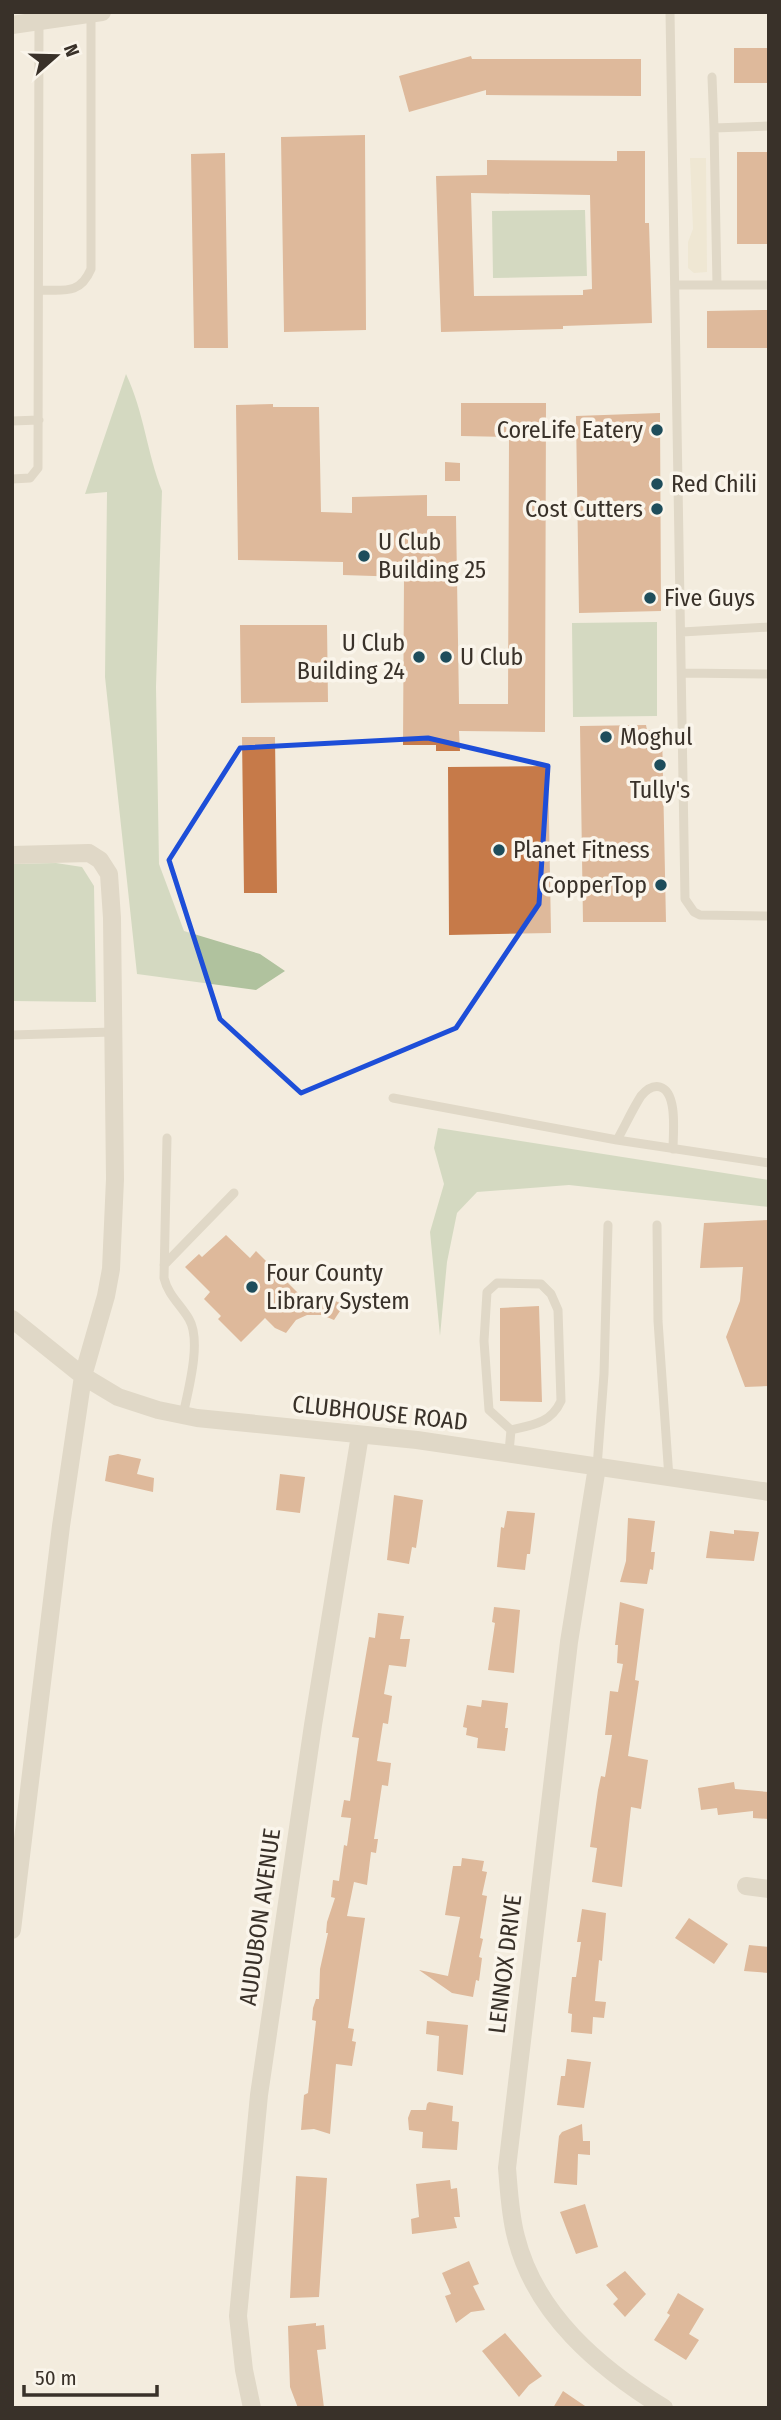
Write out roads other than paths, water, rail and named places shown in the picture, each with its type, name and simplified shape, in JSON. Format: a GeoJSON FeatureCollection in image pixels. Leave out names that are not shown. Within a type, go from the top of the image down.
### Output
{"type":"FeatureCollection","features":[{"type":"Feature","properties":{"kind":"street"},"geometry":{"type":"LineString","coordinates":[[12,24],[39,16],[96,13]]}},
{"type":"Feature","properties":{"kind":"street"},"geometry":{"type":"LineString","coordinates":[[12,855],[89,853],[100,860],[109,874],[112,918],[115,1179],[111,1269],[83,1376],[61,1526],[12,1930]]}},
{"type":"Feature","properties":{"kind":"street","name":"CLUBHOUSE ROAD"},"geometry":{"type":"LineString","coordinates":[[12,1319],[83,1376],[118,1397],[183,1415],[509,1452],[769,1492]]}},
{"type":"Feature","properties":{"kind":"street","name":"AUDUBON AVENUE"},"geometry":{"type":"LineString","coordinates":[[252,2408],[244,2370],[238,2316],[259,2095],[311,1739],[360,1434]]}},
{"type":"Feature","properties":{"kind":"street","name":"LENNOX DRIVE"},"geometry":{"type":"LineString","coordinates":[[597,1467],[569,1642],[541,1861],[507,2168],[516,2239],[540,2294],[581,2347],[603,2366],[664,2408]]}},
{"type":"Feature","properties":{"kind":"street"},"geometry":{"type":"LineString","coordinates":[[746,1886],[769,1888]]}},
{"type":"Feature","properties":{"kind":"lane"},"geometry":{"type":"LineString","coordinates":[[670,12],[685,899],[694,912],[700,915],[769,916]]}},
{"type":"Feature","properties":{"kind":"lane"},"geometry":{"type":"LineString","coordinates":[[39,290],[72,290],[85,282],[91,269],[96,13]]}},
{"type":"Feature","properties":{"kind":"lane"},"geometry":{"type":"LineString","coordinates":[[12,479],[30,478],[38,468],[39,16]]}},
{"type":"Feature","properties":{"kind":"lane"},"geometry":{"type":"LineString","coordinates":[[712,77],[717,285]]}},
{"type":"Feature","properties":{"kind":"lane"},"geometry":{"type":"LineString","coordinates":[[714,128],[769,126]]}},
{"type":"Feature","properties":{"kind":"lane"},"geometry":{"type":"LineString","coordinates":[[675,285],[769,285]]}},
{"type":"Feature","properties":{"kind":"lane"},"geometry":{"type":"LineString","coordinates":[[12,421],[39,420]]}},
{"type":"Feature","properties":{"kind":"lane"},"geometry":{"type":"LineString","coordinates":[[682,632],[769,627]]}},
{"type":"Feature","properties":{"kind":"lane"},"geometry":{"type":"LineString","coordinates":[[683,673],[766,672]]}},
{"type":"Feature","properties":{"kind":"lane"},"geometry":{"type":"LineString","coordinates":[[12,1035],[112,1032]]}},
{"type":"Feature","properties":{"kind":"lane"},"geometry":{"type":"LineString","coordinates":[[617,1140],[641,1097],[650,1088],[659,1087],[667,1092],[672,1104],[673,1149]]}},
{"type":"Feature","properties":{"kind":"lane"},"geometry":{"type":"LineString","coordinates":[[393,1098],[617,1140],[769,1163]]}},
{"type":"Feature","properties":{"kind":"lane"},"geometry":{"type":"LineString","coordinates":[[167,1138],[164,1265],[167,1289],[190,1320],[194,1331],[192,1369],[183,1415]]}},
{"type":"Feature","properties":{"kind":"lane"},"geometry":{"type":"LineString","coordinates":[[164,1265],[234,1193]]}},
{"type":"Feature","properties":{"kind":"lane"},"geometry":{"type":"LineString","coordinates":[[597,1467],[604,1374],[608,1225]]}},
{"type":"Feature","properties":{"kind":"lane"},"geometry":{"type":"LineString","coordinates":[[657,1225],[658,1321],[669,1478]]}},
{"type":"Feature","properties":{"kind":"lane"},"geometry":{"type":"LineString","coordinates":[[497,1283],[541,1284],[551,1294],[558,1310],[561,1401],[555,1414],[536,1424],[511,1430],[489,1410],[484,1341],[487,1292],[497,1283]]}},
{"type":"Feature","properties":{"kind":"lane"},"geometry":{"type":"LineString","coordinates":[[509,1452],[511,1430]]}},
{"type":"Feature","properties":{"kind":"place","name":"CoreLife Eatery"},"geometry":{"type":"Point","coordinates":[657,430]}},
{"type":"Feature","properties":{"kind":"place","name":"Red Chili"},"geometry":{"type":"Point","coordinates":[657,484]}},
{"type":"Feature","properties":{"kind":"place","name":"Cost Cutters"},"geometry":{"type":"Point","coordinates":[657,509]}},
{"type":"Feature","properties":{"kind":"place","name":"U Club Building 25"},"geometry":{"type":"Point","coordinates":[364,556]}},
{"type":"Feature","properties":{"kind":"place","name":"Five Guys"},"geometry":{"type":"Point","coordinates":[650,598]}},
{"type":"Feature","properties":{"kind":"place","name":"U Club Building 24"},"geometry":{"type":"Point","coordinates":[419,657]}},
{"type":"Feature","properties":{"kind":"place","name":"U Club"},"geometry":{"type":"Point","coordinates":[446,657]}},
{"type":"Feature","properties":{"kind":"place","name":"Moghul"},"geometry":{"type":"Point","coordinates":[606,737]}},
{"type":"Feature","properties":{"kind":"place","name":"Tully's"},"geometry":{"type":"Point","coordinates":[660,765]}},
{"type":"Feature","properties":{"kind":"place","name":"Planet Fitness"},"geometry":{"type":"Point","coordinates":[499,850]}},
{"type":"Feature","properties":{"kind":"place","name":"CopperTop"},"geometry":{"type":"Point","coordinates":[661,885]}},
{"type":"Feature","properties":{"kind":"place","name":"Four County Library System"},"geometry":{"type":"Point","coordinates":[252,1287]}}]}
